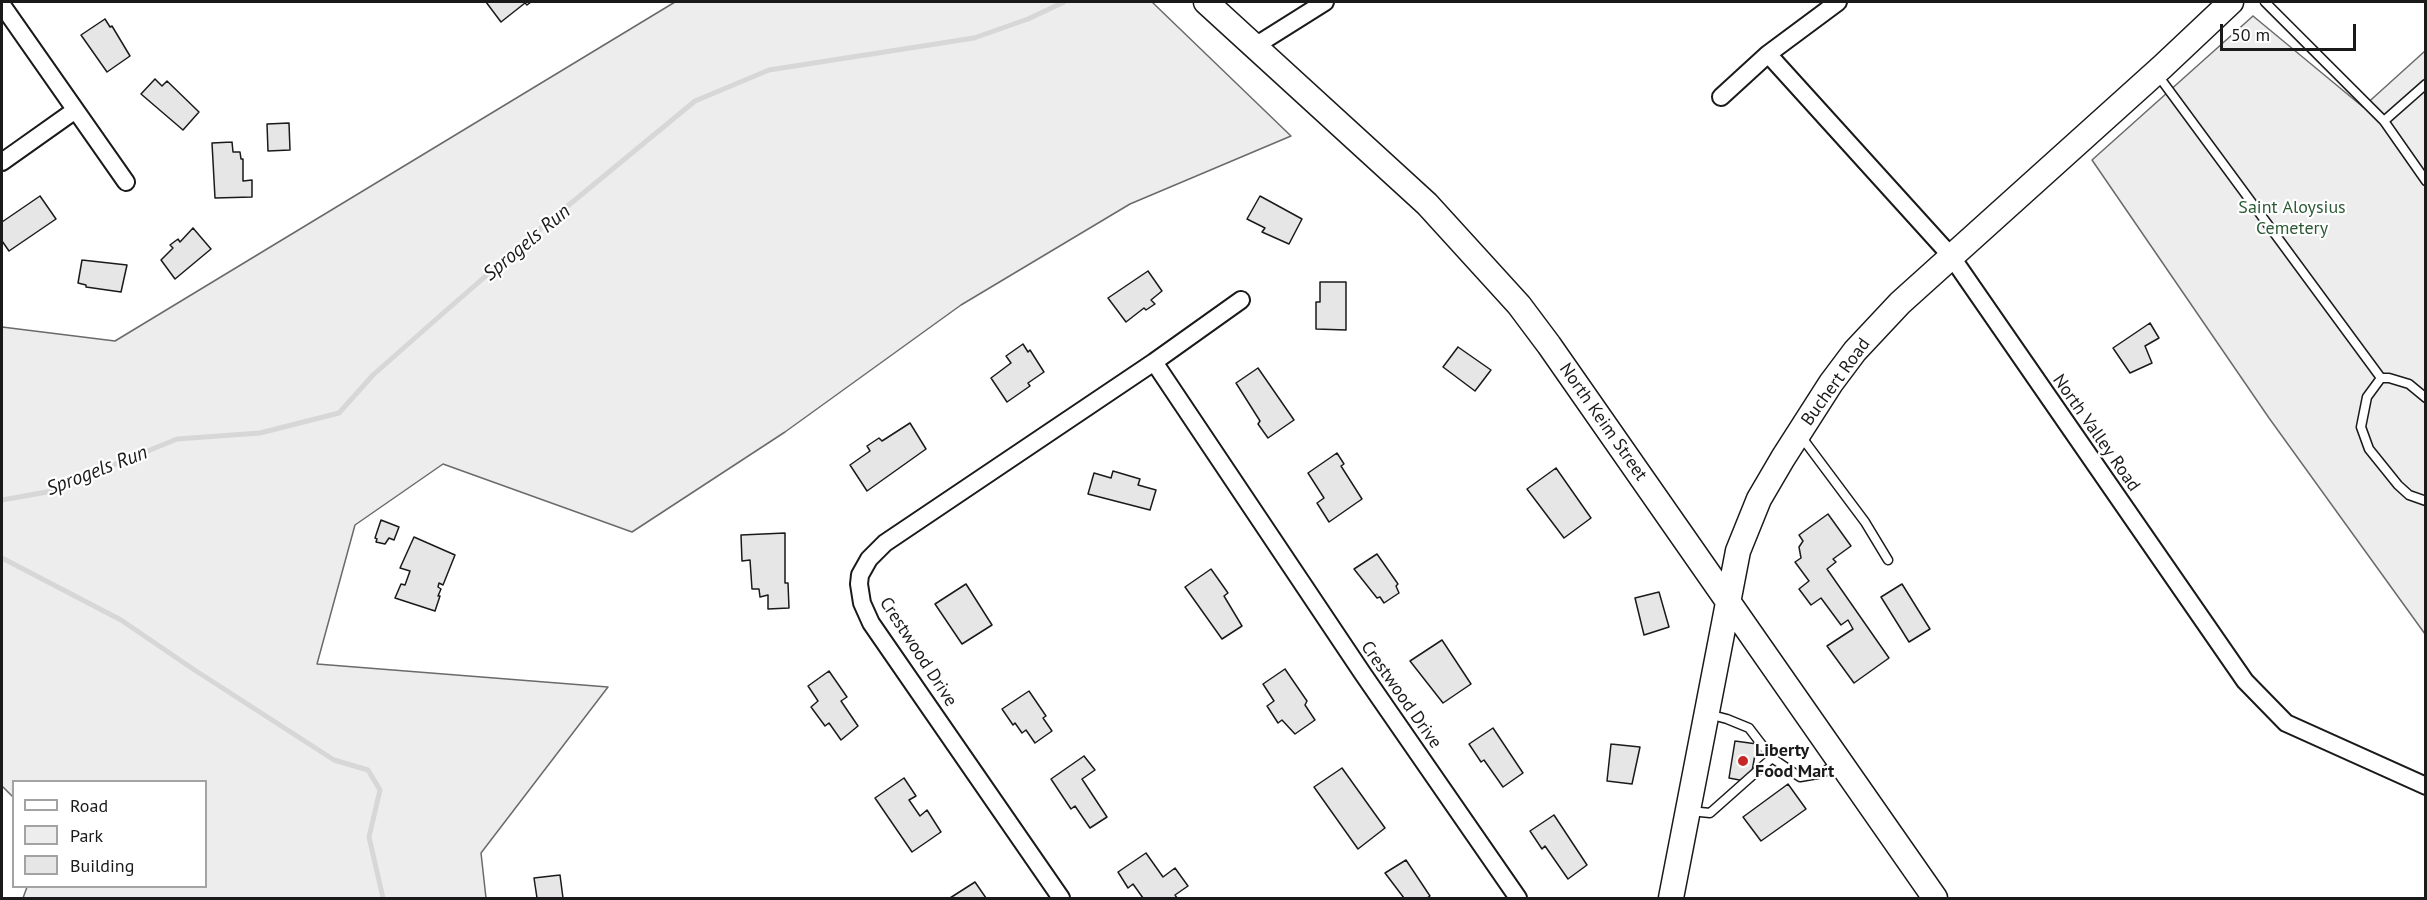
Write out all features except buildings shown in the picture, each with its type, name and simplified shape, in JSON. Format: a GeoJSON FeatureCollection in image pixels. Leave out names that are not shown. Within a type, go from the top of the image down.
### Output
{"type":"FeatureCollection","features":[{"type":"Feature","properties":{"kind":"street","name":"North Keim Street"},"geometry":{"type":"LineString","coordinates":[[1206,2],[1427,204],[1512,297],[1549,345],[1935,898]]}},
{"type":"Feature","properties":{"kind":"street"},"geometry":{"type":"LineString","coordinates":[[1256,46],[1325,2]]}},
{"type":"Feature","properties":{"kind":"street"},"geometry":{"type":"LineString","coordinates":[[1721,97],[1768,54],[1838,2]]}},
{"type":"Feature","properties":{"kind":"street","name":"Buchert Road"},"geometry":{"type":"LineString","coordinates":[[1671,898],[1738,551],[1750,519],[1799,433],[1823,395],[1856,351],[1900,303],[2231,2]]}},
{"type":"Feature","properties":{"kind":"street"},"geometry":{"type":"LineString","coordinates":[[2,5],[74,111],[126,182]]}},
{"type":"Feature","properties":{"kind":"street","name":"North Valley Road"},"geometry":{"type":"LineString","coordinates":[[1768,54],[1951,256],[2245,681],[2286,723],[2426,786]]}},
{"type":"Feature","properties":{"kind":"street"},"geometry":{"type":"LineString","coordinates":[[2,162],[74,111]]}},
{"type":"Feature","properties":{"kind":"street","name":"Crestwood Drive"},"geometry":{"type":"LineString","coordinates":[[1061,898],[871,623],[862,603],[860,575],[869,559],[885,543],[1154,362],[1241,300]]}},
{"type":"Feature","properties":{"kind":"street","name":"Crestwood Drive"},"geometry":{"type":"LineString","coordinates":[[1154,362],[1356,666],[1518,898]]}},
{"type":"Feature","properties":{"kind":"lane"},"geometry":{"type":"LineString","coordinates":[[2265,2],[2384,121],[2426,182]]}},
{"type":"Feature","properties":{"kind":"lane"},"geometry":{"type":"LineString","coordinates":[[2156,72],[2381,378]]}},
{"type":"Feature","properties":{"kind":"lane"},"geometry":{"type":"LineString","coordinates":[[2384,121],[2426,84]]}},
{"type":"Feature","properties":{"kind":"lane"},"geometry":{"type":"LineString","coordinates":[[2426,398],[2409,384],[2381,378],[2370,390],[2363,406],[2361,427],[2364,441],[2403,491],[2426,501]]}},
{"type":"Feature","properties":{"kind":"lane"},"geometry":{"type":"LineString","coordinates":[[1799,433],[1864,522],[1888,560]]}},
{"type":"Feature","properties":{"kind":"lane"},"geometry":{"type":"LineString","coordinates":[[1706,714],[1727,718],[1749,728],[1772,758],[1800,777],[1823,773],[1839,761]]}},
{"type":"Feature","properties":{"kind":"lane"},"geometry":{"type":"LineString","coordinates":[[1688,811],[1710,813],[1772,758]]}},
{"type":"Feature","properties":{"kind":"green space"},"geometry":{"type":"Polygon","coordinates":[[[675,2],[1152,2],[1291,136],[1130,204],[961,305],[785,432],[632,532],[443,464],[355,525],[317,664],[608,687],[481,853],[486,898],[23,898],[27,888],[207,888],[207,780],[12,780],[12,796],[2,786],[2,327],[115,341],[675,2]]]}},
{"type":"Feature","properties":{"kind":"green space","name":"Saint Aloysius Cemetery"},"geometry":{"type":"Polygon","coordinates":[[[2253,16],[2363,107],[2425,51],[2425,634],[2269,418],[2092,160],[2253,16]]]}},
{"type":"Feature","properties":{"kind":"waterway","name":"Sprogels Run"},"geometry":{"type":"LineString","coordinates":[[2,500],[47,492],[177,439],[260,433],[339,413],[373,375],[441,315],[541,228],[695,101],[769,70],[974,38],[1028,19],[1064,2]]}},
{"type":"Feature","properties":{"kind":"waterway"},"geometry":{"type":"LineString","coordinates":[[2,558],[121,620],[334,760],[368,770],[380,790],[369,837],[383,898]]}},
{"type":"Feature","properties":{"kind":"place","name":"Liberty Food Mart"},"geometry":{"type":"Point","coordinates":[1743,761]}}]}
